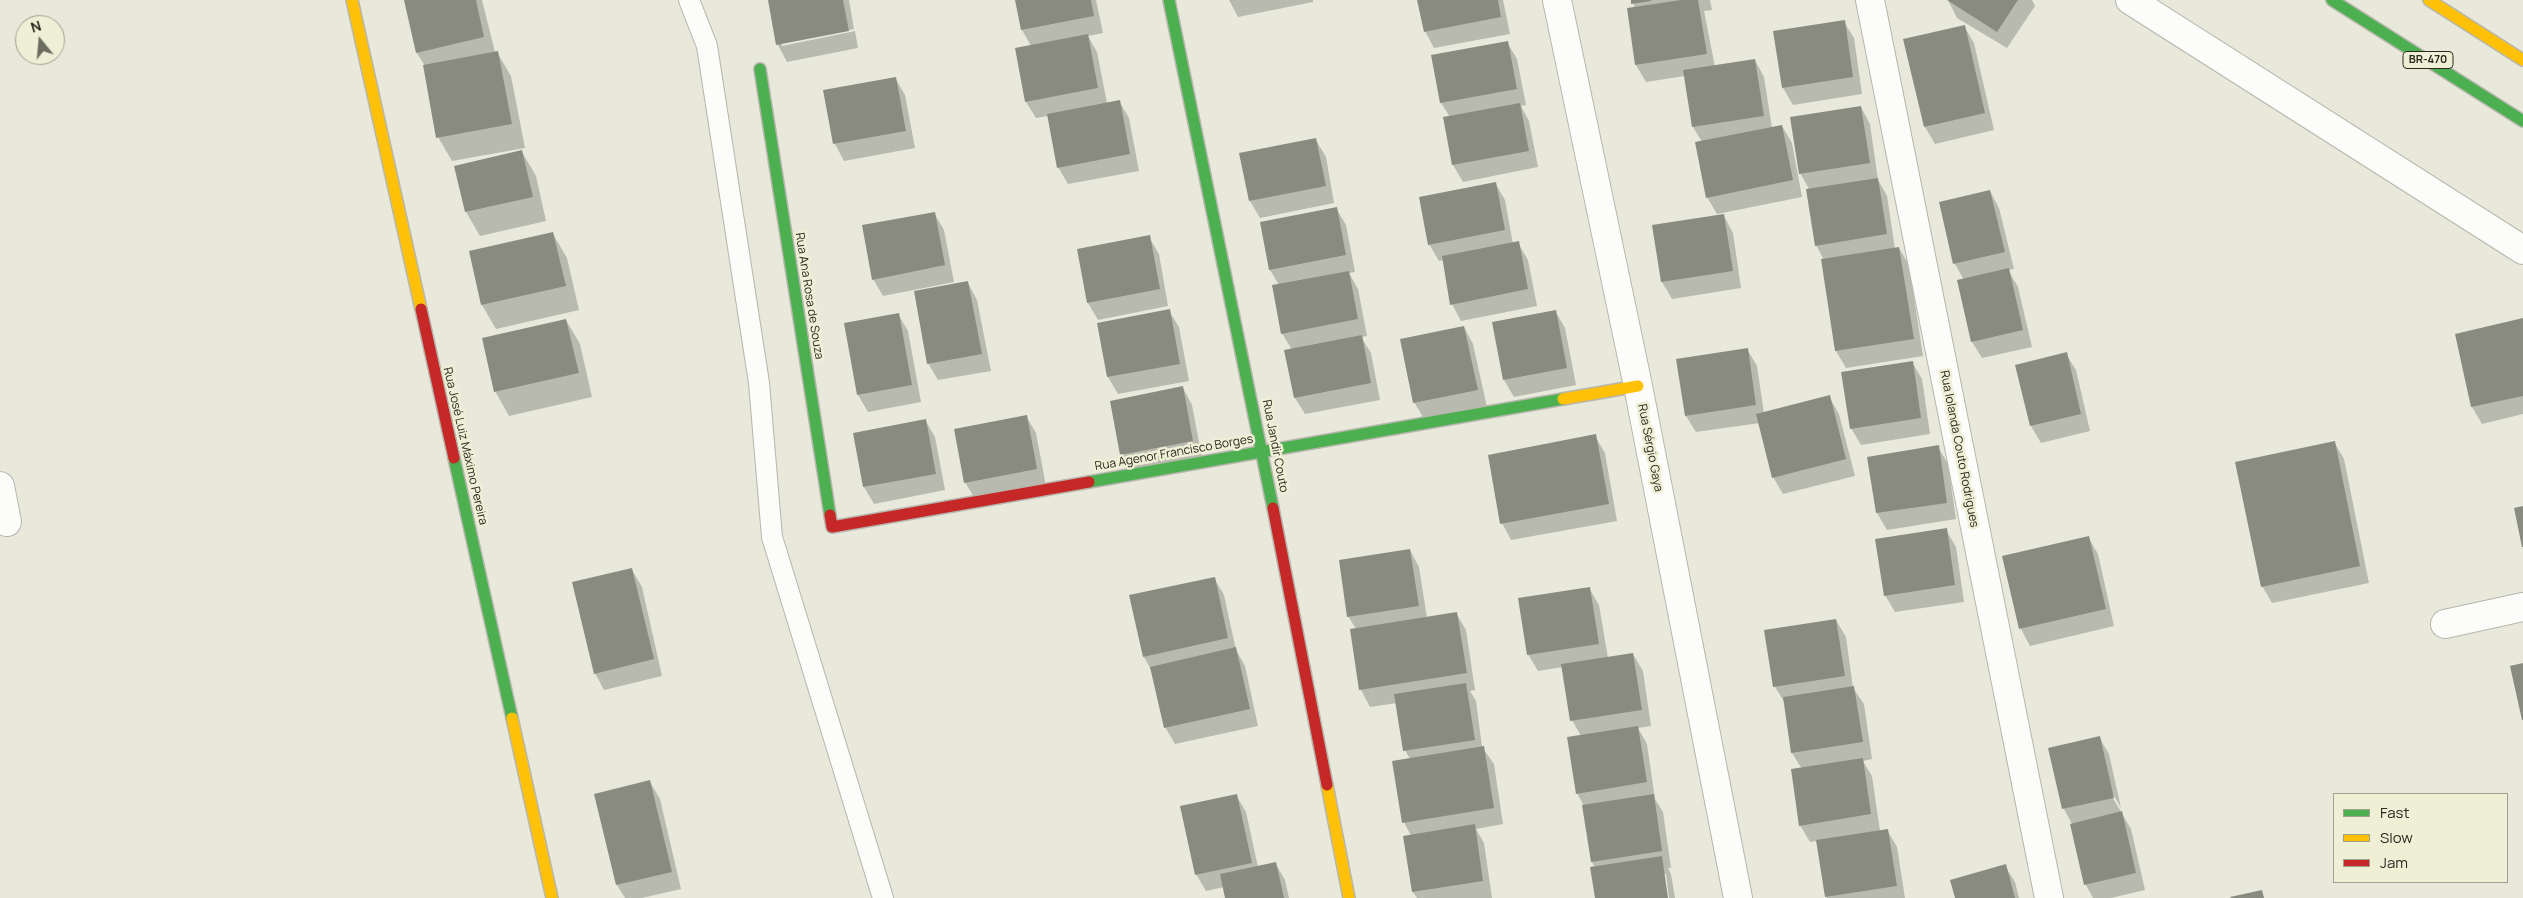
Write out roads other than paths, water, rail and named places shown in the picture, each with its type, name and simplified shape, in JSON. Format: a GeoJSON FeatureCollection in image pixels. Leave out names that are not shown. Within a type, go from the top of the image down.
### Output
{"type":"FeatureCollection","features":[{"type":"Feature","properties":{"kind":"main road","name":"Rua José Luiz Máximo Pereira"},"geometry":{"type":"LineString","coordinates":[[352,0],[552,898]]}},
{"type":"Feature","properties":{"kind":"main road","name":"Rua Jandir Couto"},"geometry":{"type":"LineString","coordinates":[[1169,0],[1262,452],[1350,898]]}},
{"type":"Feature","properties":{"kind":"main road","name":"BR-470"},"geometry":{"type":"LineString","coordinates":[[2332,0],[2523,121]]}},
{"type":"Feature","properties":{"kind":"main road"},"geometry":{"type":"LineString","coordinates":[[2429,0],[2523,60]]}},
{"type":"Feature","properties":{"kind":"main road","name":"Rua Ana Rosa de Souza"},"geometry":{"type":"LineString","coordinates":[[760,69],[832,527]]}},
{"type":"Feature","properties":{"kind":"main road","name":"Rua Agenor Francisco Borges"},"geometry":{"type":"LineString","coordinates":[[832,527],[1638,386]]}},
{"type":"Feature","properties":{"kind":"street","name":"Rua Sérgio Gaya"},"geometry":{"type":"LineString","coordinates":[[1557,0],[1638,386],[1738,898]]}},
{"type":"Feature","properties":{"kind":"street","name":"Rua Iolanda Couto Rodrigues"},"geometry":{"type":"LineString","coordinates":[[1870,0],[2049,898]]}},
{"type":"Feature","properties":{"kind":"street"},"geometry":{"type":"LineString","coordinates":[[2130,0],[2523,250]]}},
{"type":"Feature","properties":{"kind":"street"},"geometry":{"type":"LineString","coordinates":[[0,486],[7,522]]}},
{"type":"Feature","properties":{"kind":"street"},"geometry":{"type":"LineString","coordinates":[[2445,624],[2523,607]]}},
{"type":"Feature","properties":{"kind":"lane"},"geometry":{"type":"LineString","coordinates":[[689,0],[706,46],[722,142],[759,383],[772,536],[883,898]]}}]}
